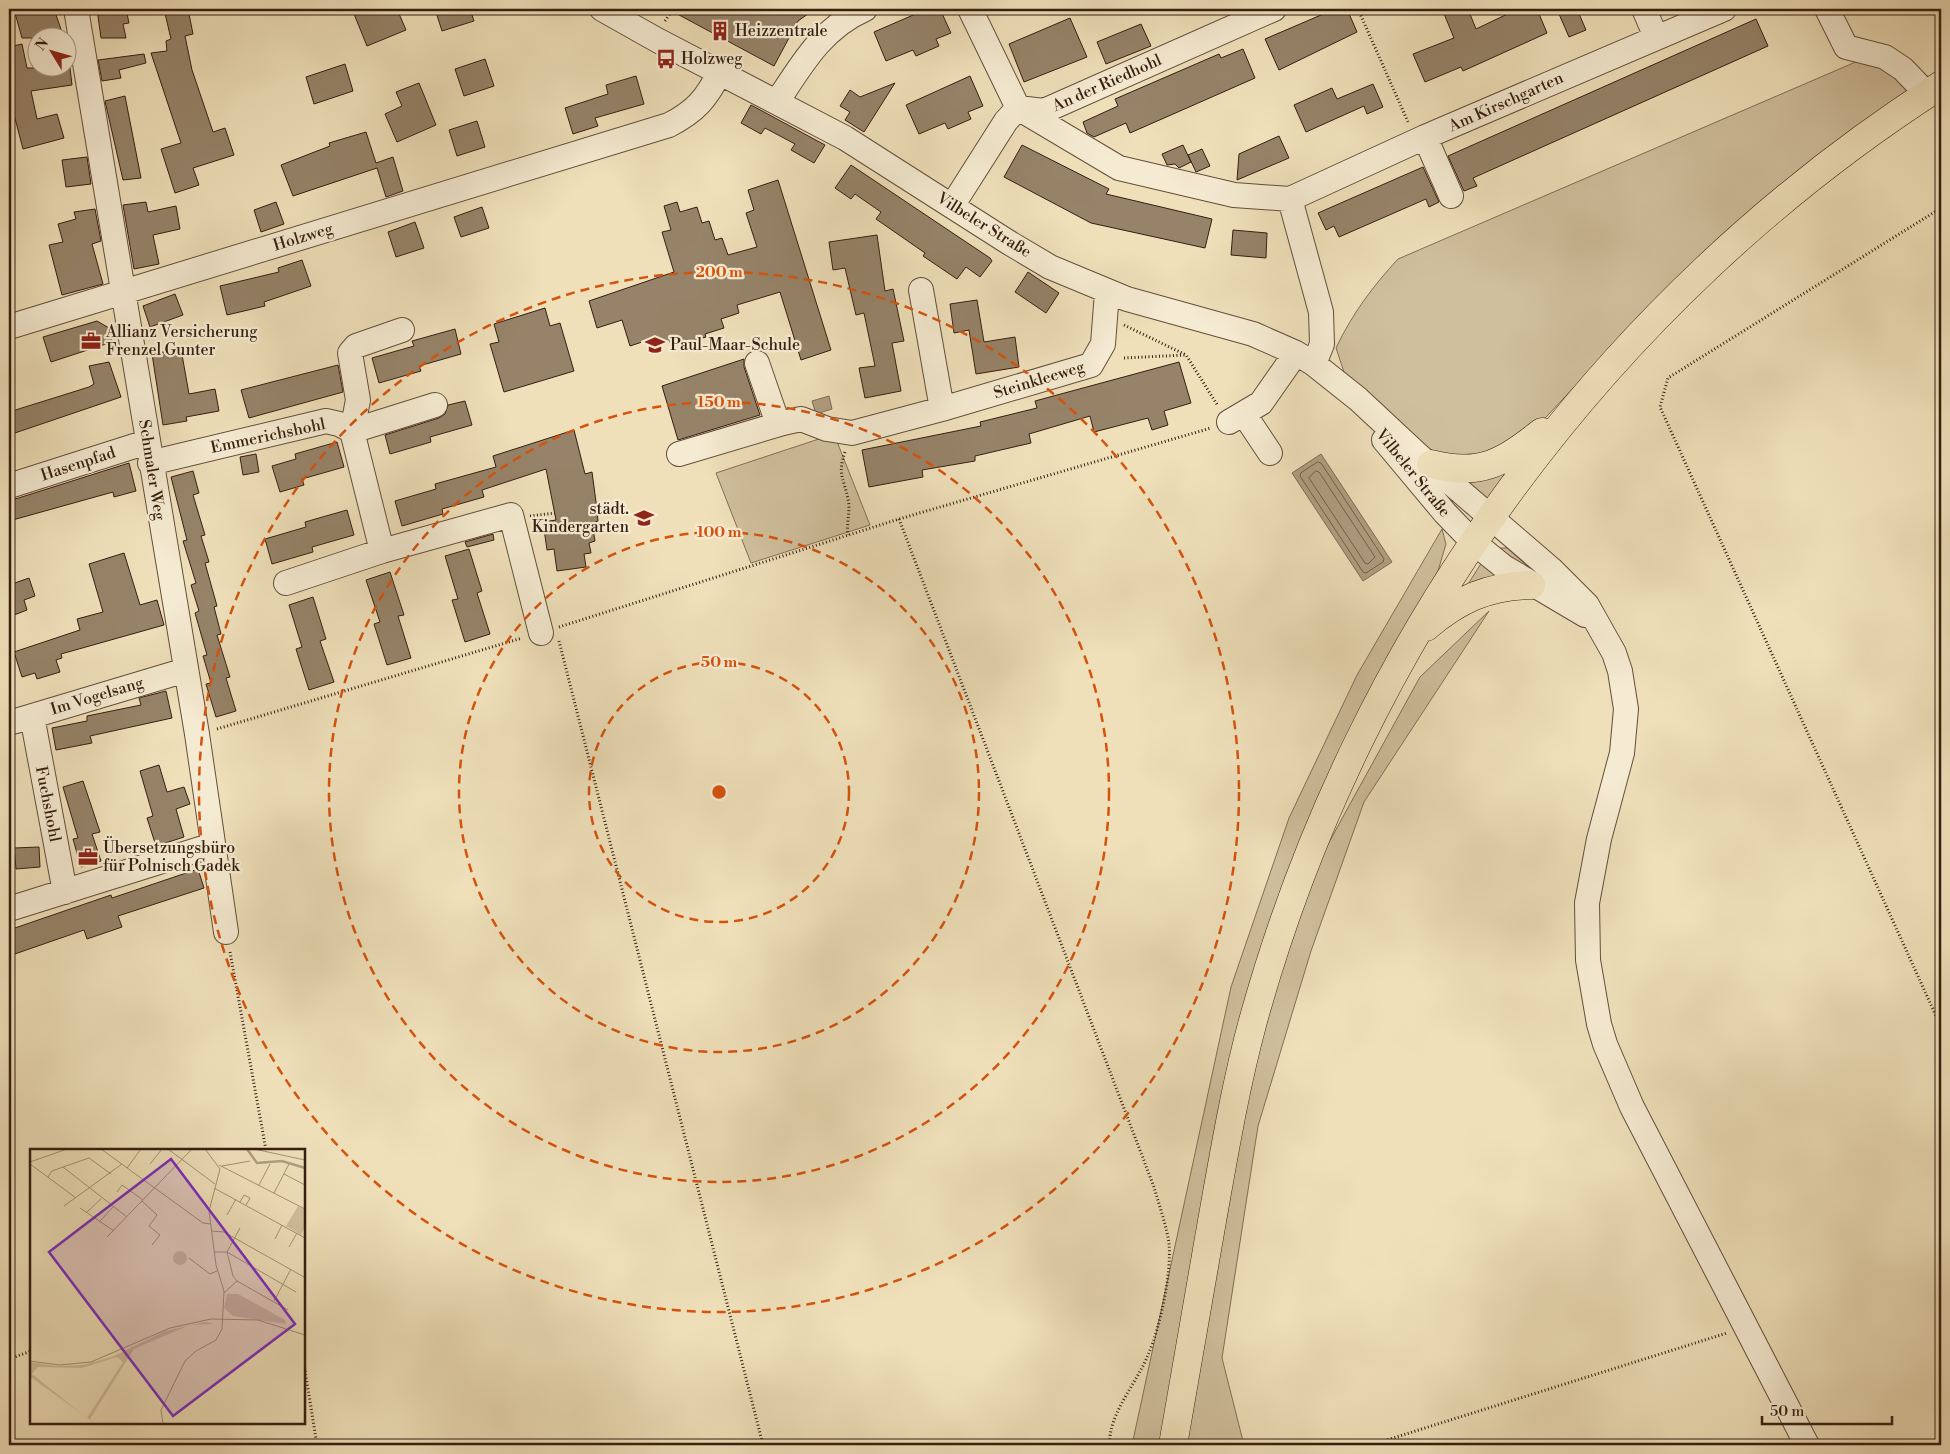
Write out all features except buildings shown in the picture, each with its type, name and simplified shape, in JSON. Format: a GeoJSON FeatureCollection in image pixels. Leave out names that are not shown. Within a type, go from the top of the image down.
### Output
{"type":"FeatureCollection","features":[{"type":"Feature","properties":{"kind":"main road"},"geometry":{"type":"LineString","coordinates":[[1173,1445],[1238,1081],[1268,969],[1305,864],[1332,798],[1365,728],[1413,638],[1490,518],[1577,405],[1653,320],[1739,238],[1831,162],[1934,89]]}},
{"type":"Feature","properties":{"kind":"main road"},"geometry":{"type":"LineString","coordinates":[[1431,464],[1452,470],[1476,469],[1495,464],[1519,451],[1577,405]]}},
{"type":"Feature","properties":{"kind":"main road"},"geometry":{"type":"LineString","coordinates":[[1413,638],[1448,609],[1482,591],[1500,586],[1531,584]]}},
{"type":"Feature","properties":{"kind":"street","name":"Schmaler Weg"},"geometry":{"type":"LineString","coordinates":[[76,9],[148,452],[186,670],[226,932]]}},
{"type":"Feature","properties":{"kind":"street"},"geometry":{"type":"LineString","coordinates":[[777,102],[812,48],[825,34],[851,15],[865,9]]}},
{"type":"Feature","properties":{"kind":"street"},"geometry":{"type":"LineString","coordinates":[[952,206],[1006,121],[1018,108],[970,9]]}},
{"type":"Feature","properties":{"kind":"street","name":"An der Riedhohl"},"geometry":{"type":"LineString","coordinates":[[1018,108],[1044,111],[1274,9]]}},
{"type":"Feature","properties":{"kind":"street"},"geometry":{"type":"LineString","coordinates":[[1644,9],[1656,37]]}},
{"type":"Feature","properties":{"kind":"street","name":"Am Kirschgarten"},"geometry":{"type":"LineString","coordinates":[[1018,108],[1119,168],[1234,195],[1290,199],[1421,139],[1724,9]]}},
{"type":"Feature","properties":{"kind":"street"},"geometry":{"type":"LineString","coordinates":[[1827,9],[1846,46],[1885,57],[1934,89]]}},
{"type":"Feature","properties":{"kind":"street","name":"Vilbeler Straße"},"geometry":{"type":"LineString","coordinates":[[612,12],[655,39],[880,158],[952,206],[1050,267],[1107,292],[1247,332],[1305,358],[1358,399],[1405,444],[1431,464],[1567,584],[1587,605],[1607,638],[1620,672],[1626,709],[1622,754],[1599,839],[1587,903],[1587,951],[1594,1004],[1605,1044],[1622,1087],[1807,1445]]}},
{"type":"Feature","properties":{"kind":"street","name":"Holzweg"},"geometry":{"type":"LineString","coordinates":[[9,327],[669,125],[690,114],[708,95],[720,72]]}},
{"type":"Feature","properties":{"kind":"street"},"geometry":{"type":"LineString","coordinates":[[1421,139],[1451,196]]}},
{"type":"Feature","properties":{"kind":"street"},"geometry":{"type":"LineString","coordinates":[[1270,453],[1237,418],[1261,403],[1305,358],[1322,344],[1321,312],[1290,199]]}},
{"type":"Feature","properties":{"kind":"street"},"geometry":{"type":"LineString","coordinates":[[921,290],[942,409]]}},
{"type":"Feature","properties":{"kind":"street","name":"Steinkleeweg"},"geometry":{"type":"LineString","coordinates":[[852,433],[942,409],[1091,365],[1103,344],[1107,292]]}},
{"type":"Feature","properties":{"kind":"street"},"geometry":{"type":"LineString","coordinates":[[382,551],[352,431],[358,400],[350,353],[356,346],[402,330]]}},
{"type":"Feature","properties":{"kind":"street"},"geometry":{"type":"LineString","coordinates":[[757,363],[778,424]]}},
{"type":"Feature","properties":{"kind":"street","name":"Vilbeler Straße"},"geometry":{"type":"LineString","coordinates":[[1358,399],[1389,448],[1473,542],[1531,584],[1566,603],[1600,626]]}},
{"type":"Feature","properties":{"kind":"street"},"geometry":{"type":"LineString","coordinates":[[352,431],[435,405]]}},
{"type":"Feature","properties":{"kind":"street"},"geometry":{"type":"LineString","coordinates":[[679,454],[778,424],[801,420],[852,433]]}},
{"type":"Feature","properties":{"kind":"street","name":"Emmerichshohl"},"geometry":{"type":"LineString","coordinates":[[148,452],[326,421],[339,424],[352,431]]}},
{"type":"Feature","properties":{"kind":"street","name":"Hasenpfad"},"geometry":{"type":"LineString","coordinates":[[9,486],[148,452]]}},
{"type":"Feature","properties":{"kind":"street"},"geometry":{"type":"LineString","coordinates":[[286,583],[382,551],[511,515],[548,630]]}},
{"type":"Feature","properties":{"kind":"street","name":"Im Vogelsang"},"geometry":{"type":"LineString","coordinates":[[9,723],[186,670]]}},
{"type":"Feature","properties":{"kind":"street","name":"Fuchshohl"},"geometry":{"type":"LineString","coordinates":[[32,716],[65,892]]}},
{"type":"Feature","properties":{"kind":"street"},"geometry":{"type":"LineString","coordinates":[[9,910],[213,845]]}},
{"type":"Feature","properties":{"kind":"path"},"geometry":{"type":"LineString","coordinates":[[1358,9],[1421,139]]}},
{"type":"Feature","properties":{"kind":"path"},"geometry":{"type":"LineString","coordinates":[[1941,208],[1668,378],[1660,407],[1941,1027]]}},
{"type":"Feature","properties":{"kind":"path"},"geometry":{"type":"LineString","coordinates":[[196,734],[548,630],[848,534],[1237,418],[1186,355],[1156,339],[1104,317]]}},
{"type":"Feature","properties":{"kind":"path"},"geometry":{"type":"LineString","coordinates":[[1124,358],[1186,355]]}},
{"type":"Feature","properties":{"kind":"path"},"geometry":{"type":"LineString","coordinates":[[848,534],[849,499],[842,483],[840,466],[852,433]]}},
{"type":"Feature","properties":{"kind":"path"},"geometry":{"type":"LineString","coordinates":[[899,519],[1154,1187],[1169,1243],[1166,1288],[1149,1354],[1130,1393],[1115,1416],[1108,1433],[1110,1445]]}},
{"type":"Feature","properties":{"kind":"path"},"geometry":{"type":"LineString","coordinates":[[548,630],[763,1445]]}},
{"type":"Feature","properties":{"kind":"path"},"geometry":{"type":"LineString","coordinates":[[226,932],[266,1149]]}},
{"type":"Feature","properties":{"kind":"path"},"geometry":{"type":"LineString","coordinates":[[1370,1445],[1711,1340],[1746,1326]]}},
{"type":"Feature","properties":{"kind":"path"},"geometry":{"type":"LineString","coordinates":[[9,1358],[30,1352]]}},
{"type":"Feature","properties":{"kind":"path"},"geometry":{"type":"LineString","coordinates":[[305,1370],[318,1445]]}},
{"type":"Feature","properties":{"kind":"shaded area"},"geometry":{"type":"Polygon","coordinates":[[[1865,58],[1898,73],[1907,92],[1623,335],[1533,431],[1486,464],[1438,460],[1361,393],[1344,372],[1336,348],[1364,301],[1398,259],[1865,58]]]}},
{"type":"Feature","properties":{"kind":"shaded area"},"geometry":{"type":"Polygon","coordinates":[[[834,434],[870,525],[751,563],[716,473],[834,434]]]}},
{"type":"Feature","properties":{"kind":"shaded area"},"geometry":{"type":"Polygon","coordinates":[[[1511,468],[1489,501],[1460,480],[1511,468]]]}},
{"type":"Feature","properties":{"kind":"shaded area"},"geometry":{"type":"Polygon","coordinates":[[[1442,529],[1446,544],[1438,571],[1392,655],[1289,870],[1162,1445],[1132,1445],[1231,987],[1289,818],[1357,675],[1442,529]]]}},
{"type":"Feature","properties":{"kind":"shaded area"},"geometry":{"type":"Polygon","coordinates":[[[1496,548],[1507,548],[1548,584],[1496,548]]]}},
{"type":"Feature","properties":{"kind":"shaded area"},"geometry":{"type":"Polygon","coordinates":[[[1482,562],[1508,582],[1458,600],[1482,562]]]}},
{"type":"Feature","properties":{"kind":"shaded area"},"geometry":{"type":"Polygon","coordinates":[[[1489,611],[1364,802],[1311,951],[1258,1126],[1222,1358],[1244,1445],[1180,1445],[1261,1025],[1322,855],[1420,677],[1489,611]]]}},
{"type":"Feature","properties":{"kind":"water"},"geometry":{"type":"Polygon","coordinates":[[[829,396],[832,409],[816,414],[812,401],[829,396]]]}},
{"type":"Feature","properties":{"kind":"water"},"geometry":{"type":"Polygon","coordinates":[[[1321,454],[1392,562],[1363,581],[1292,473],[1321,454]]]}},
{"type":"Feature","properties":{"kind":"place","name":"Heizzentrale"},"geometry":{"type":"Point","coordinates":[720,31]}},
{"type":"Feature","properties":{"kind":"place","name":"Holzweg"},"geometry":{"type":"Point","coordinates":[666,59]}},
{"type":"Feature","properties":{"kind":"place","name":"Allianz Versicherung Frenzel Gunter"},"geometry":{"type":"Point","coordinates":[91,341]}},
{"type":"Feature","properties":{"kind":"place","name":"Paul-Maar-Schule"},"geometry":{"type":"Point","coordinates":[655,345]}},
{"type":"Feature","properties":{"kind":"place","name":"städt. Kindergarten"},"geometry":{"type":"Point","coordinates":[644,518]}},
{"type":"Feature","properties":{"kind":"place","name":"Übersetzungsbüro für Polnisch Gadek"},"geometry":{"type":"Point","coordinates":[88,857]}}]}
